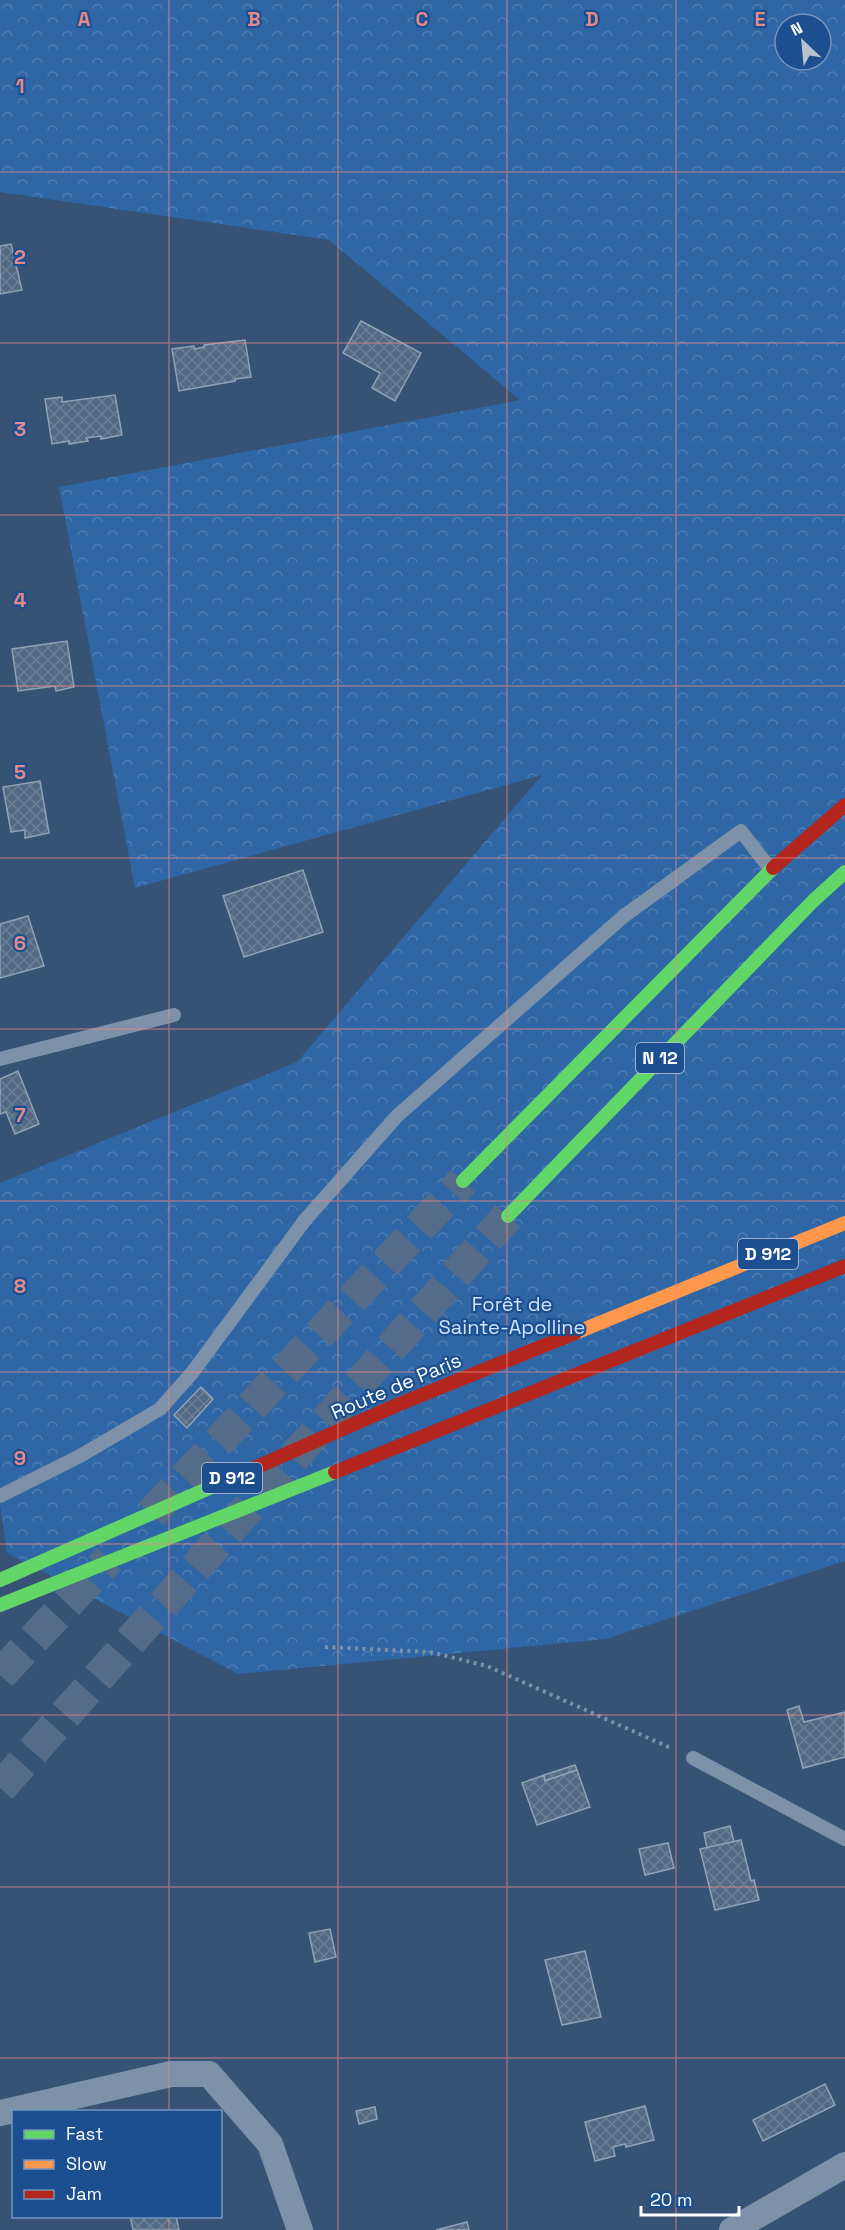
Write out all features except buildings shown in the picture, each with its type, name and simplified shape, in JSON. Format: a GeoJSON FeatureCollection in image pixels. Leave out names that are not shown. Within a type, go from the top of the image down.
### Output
{"type":"FeatureCollection","features":[{"type":"Feature","properties":{"kind":"main road","name":"N 12"},"geometry":{"type":"LineString","coordinates":[[464,1181],[771,870],[845,805]]}},
{"type":"Feature","properties":{"kind":"main road","name":"N 12"},"geometry":{"type":"LineString","coordinates":[[508,1216],[813,901],[845,872]]}},
{"type":"Feature","properties":{"kind":"main road","name":"Route de Paris"},"geometry":{"type":"LineString","coordinates":[[0,1580],[397,1406],[845,1223]]}},
{"type":"Feature","properties":{"kind":"main road","name":"D 912"},"geometry":{"type":"LineString","coordinates":[[0,1605],[845,1266]]}},
{"type":"Feature","properties":{"kind":"street"},"geometry":{"type":"LineString","coordinates":[[0,2112],[171,2074],[209,2074],[270,2144],[300,2230]]}},
{"type":"Feature","properties":{"kind":"street"},"geometry":{"type":"LineString","coordinates":[[732,2230],[845,2165]]}},
{"type":"Feature","properties":{"kind":"lane"},"geometry":{"type":"LineString","coordinates":[[0,1496],[80,1456],[160,1409],[192,1373],[306,1220],[397,1116],[624,916],[741,831],[771,870]]}},
{"type":"Feature","properties":{"kind":"lane"},"geometry":{"type":"LineString","coordinates":[[0,1059],[174,1015]]}},
{"type":"Feature","properties":{"kind":"lane"},"geometry":{"type":"LineString","coordinates":[[693,1758],[845,1839]]}},
{"type":"Feature","properties":{"kind":"path"},"geometry":{"type":"LineString","coordinates":[[325,1647],[430,1652],[487,1666],[693,1758]]}},
{"type":"Feature","properties":{"kind":"green space","name":"Forêt de Sainte-Apolline"},"geometry":{"type":"Polygon","coordinates":[[[0,0],[845,0],[845,1561],[606,1639],[238,1674],[7,1553],[0,1505],[0,1183],[297,1062],[542,775],[135,888],[59,487],[520,400],[329,240],[0,192],[0,0]]]}},
{"type":"Feature","properties":{"kind":"tunnel"},"geometry":{"type":"LineString","coordinates":[[151,1514],[463,1181]]}},
{"type":"Feature","properties":{"kind":"tunnel"},"geometry":{"type":"LineString","coordinates":[[0,1788],[508,1216]]}},
{"type":"Feature","properties":{"kind":"tunnel"},"geometry":{"type":"LineString","coordinates":[[0,1675],[109,1559]]}},
{"type":"Feature","properties":{"kind":"traffic: fast"},"geometry":{"type":"LineString","coordinates":[[463,1181],[773,868]]}},
{"type":"Feature","properties":{"kind":"traffic: fast"},"geometry":{"type":"LineString","coordinates":[[508,1216],[813,901],[845,872]]}},
{"type":"Feature","properties":{"kind":"traffic: fast"},"geometry":{"type":"LineString","coordinates":[[0,1580],[250,1470]]}},
{"type":"Feature","properties":{"kind":"traffic: fast"},"geometry":{"type":"LineString","coordinates":[[0,1605],[335,1472]]}},
{"type":"Feature","properties":{"kind":"traffic: slow"},"geometry":{"type":"LineString","coordinates":[[575,1333],[845,1223]]}},
{"type":"Feature","properties":{"kind":"traffic: jam"},"geometry":{"type":"LineString","coordinates":[[773,868],[845,805]]}},
{"type":"Feature","properties":{"kind":"traffic: jam"},"geometry":{"type":"LineString","coordinates":[[335,1472],[845,1266]]}},
{"type":"Feature","properties":{"kind":"traffic: jam"},"geometry":{"type":"LineString","coordinates":[[250,1470],[397,1405],[575,1333]]}}]}
